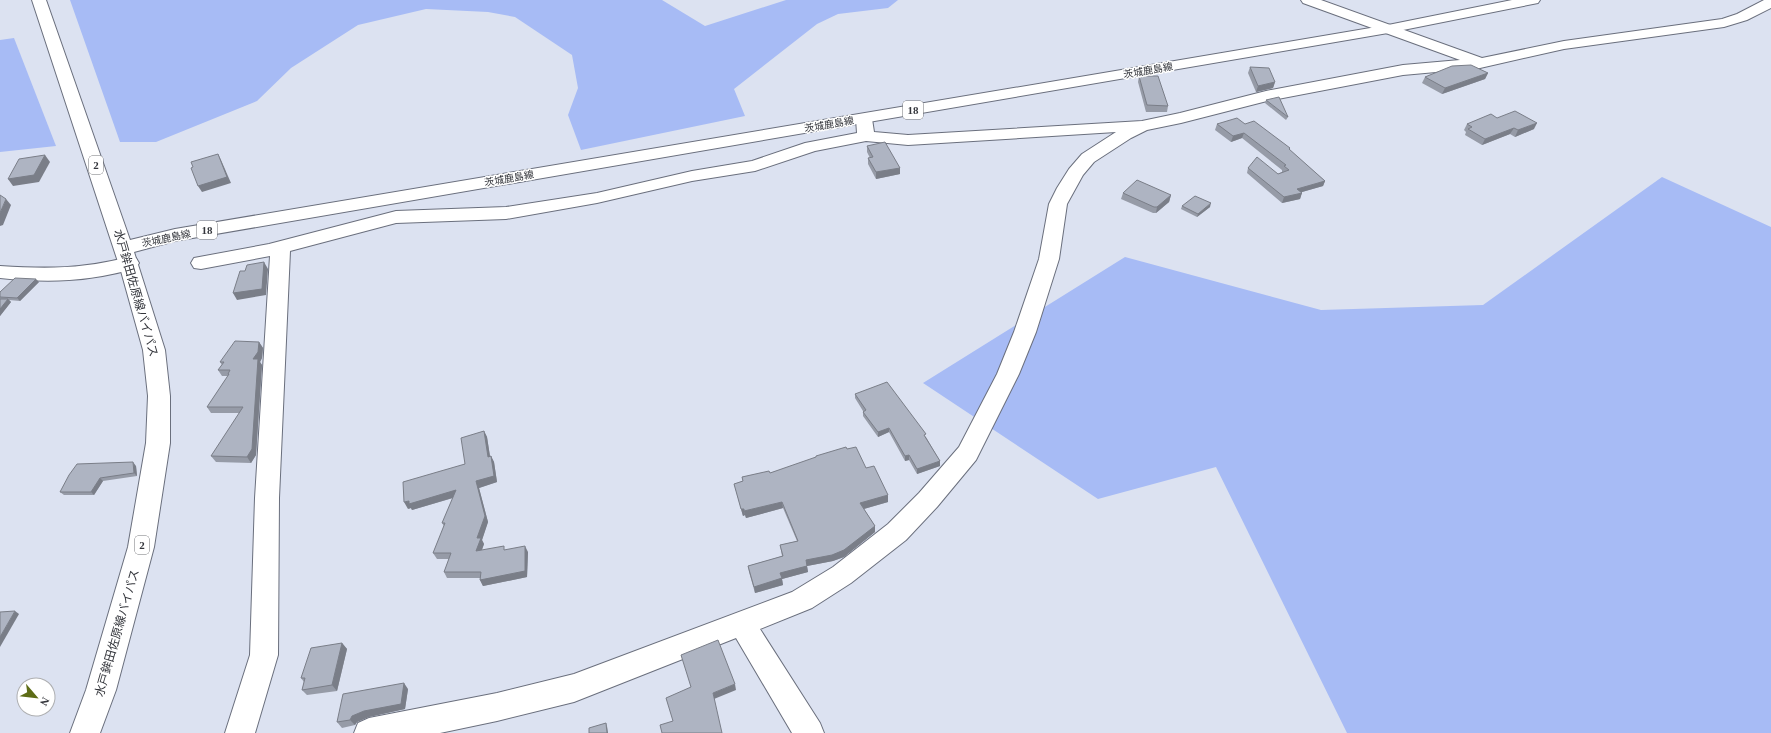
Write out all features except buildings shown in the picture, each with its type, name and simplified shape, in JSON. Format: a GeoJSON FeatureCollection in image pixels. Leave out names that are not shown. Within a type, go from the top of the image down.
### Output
{"type":"FeatureCollection","features":[{"type":"Feature","properties":{"kind":"street","name":"水戸鉾田佐原線バイパス"},"geometry":{"type":"LineString","coordinates":[[39,0],[127,255],[154,350],[159,396],[158,443],[142,547],[101,690],[86,733]]}},
{"type":"Feature","properties":{"kind":"street"},"geometry":{"type":"LineString","coordinates":[[1308,0],[1388,28],[1480,63]]}},
{"type":"Feature","properties":{"kind":"street","name":"茨城鹿島線"},"geometry":{"type":"LineString","coordinates":[[0,272],[40,276],[80,274],[109,270],[127,255],[175,235],[384,199],[865,127],[1533,0]]}},
{"type":"Feature","properties":{"kind":"street"},"geometry":{"type":"LineString","coordinates":[[201,263],[280,247],[396,217],[506,213],[597,198],[692,176],[755,166],[865,127],[908,140],[1142,126],[1182,118],[1266,96],[1403,70],[1480,63],[1564,45],[1724,23],[1742,17],[1771,2]]}},
{"type":"Feature","properties":{"kind":"street"},"geometry":{"type":"LineString","coordinates":[[369,733],[497,708],[574,688],[802,600],[842,575],[896,532],[928,500],[968,453],[1008,374],[1025,332],[1049,259],[1058,204],[1066,188],[1075,173],[1088,158],[1125,134],[1142,126]]}},
{"type":"Feature","properties":{"kind":"street"},"geometry":{"type":"LineString","coordinates":[[380,221],[384,199]]}},
{"type":"Feature","properties":{"kind":"street"},"geometry":{"type":"LineString","coordinates":[[240,733],[264,655],[267,498],[280,247]]}},
{"type":"Feature","properties":{"kind":"street"},"geometry":{"type":"LineString","coordinates":[[742,624],[809,733]]}},
{"type":"Feature","properties":{"kind":"shaded area"},"geometry":{"type":"Polygon","coordinates":[[[70,0],[662,0],[705,26],[786,0],[898,0],[888,8],[838,14],[817,24],[734,89],[745,116],[581,150],[568,115],[578,88],[572,55],[515,17],[488,12],[426,9],[358,25],[291,68],[257,101],[156,142],[120,142],[70,0]]]}},
{"type":"Feature","properties":{"kind":"shaded area"},"geometry":{"type":"Polygon","coordinates":[[[14,38],[56,146],[0,152],[0,40],[14,38]]]}},
{"type":"Feature","properties":{"kind":"shaded area"},"geometry":{"type":"Polygon","coordinates":[[[1662,177],[1771,227],[1771,733],[1347,733],[1216,467],[1098,499],[923,383],[1125,257],[1321,310],[1483,305],[1662,177]]]}}]}
